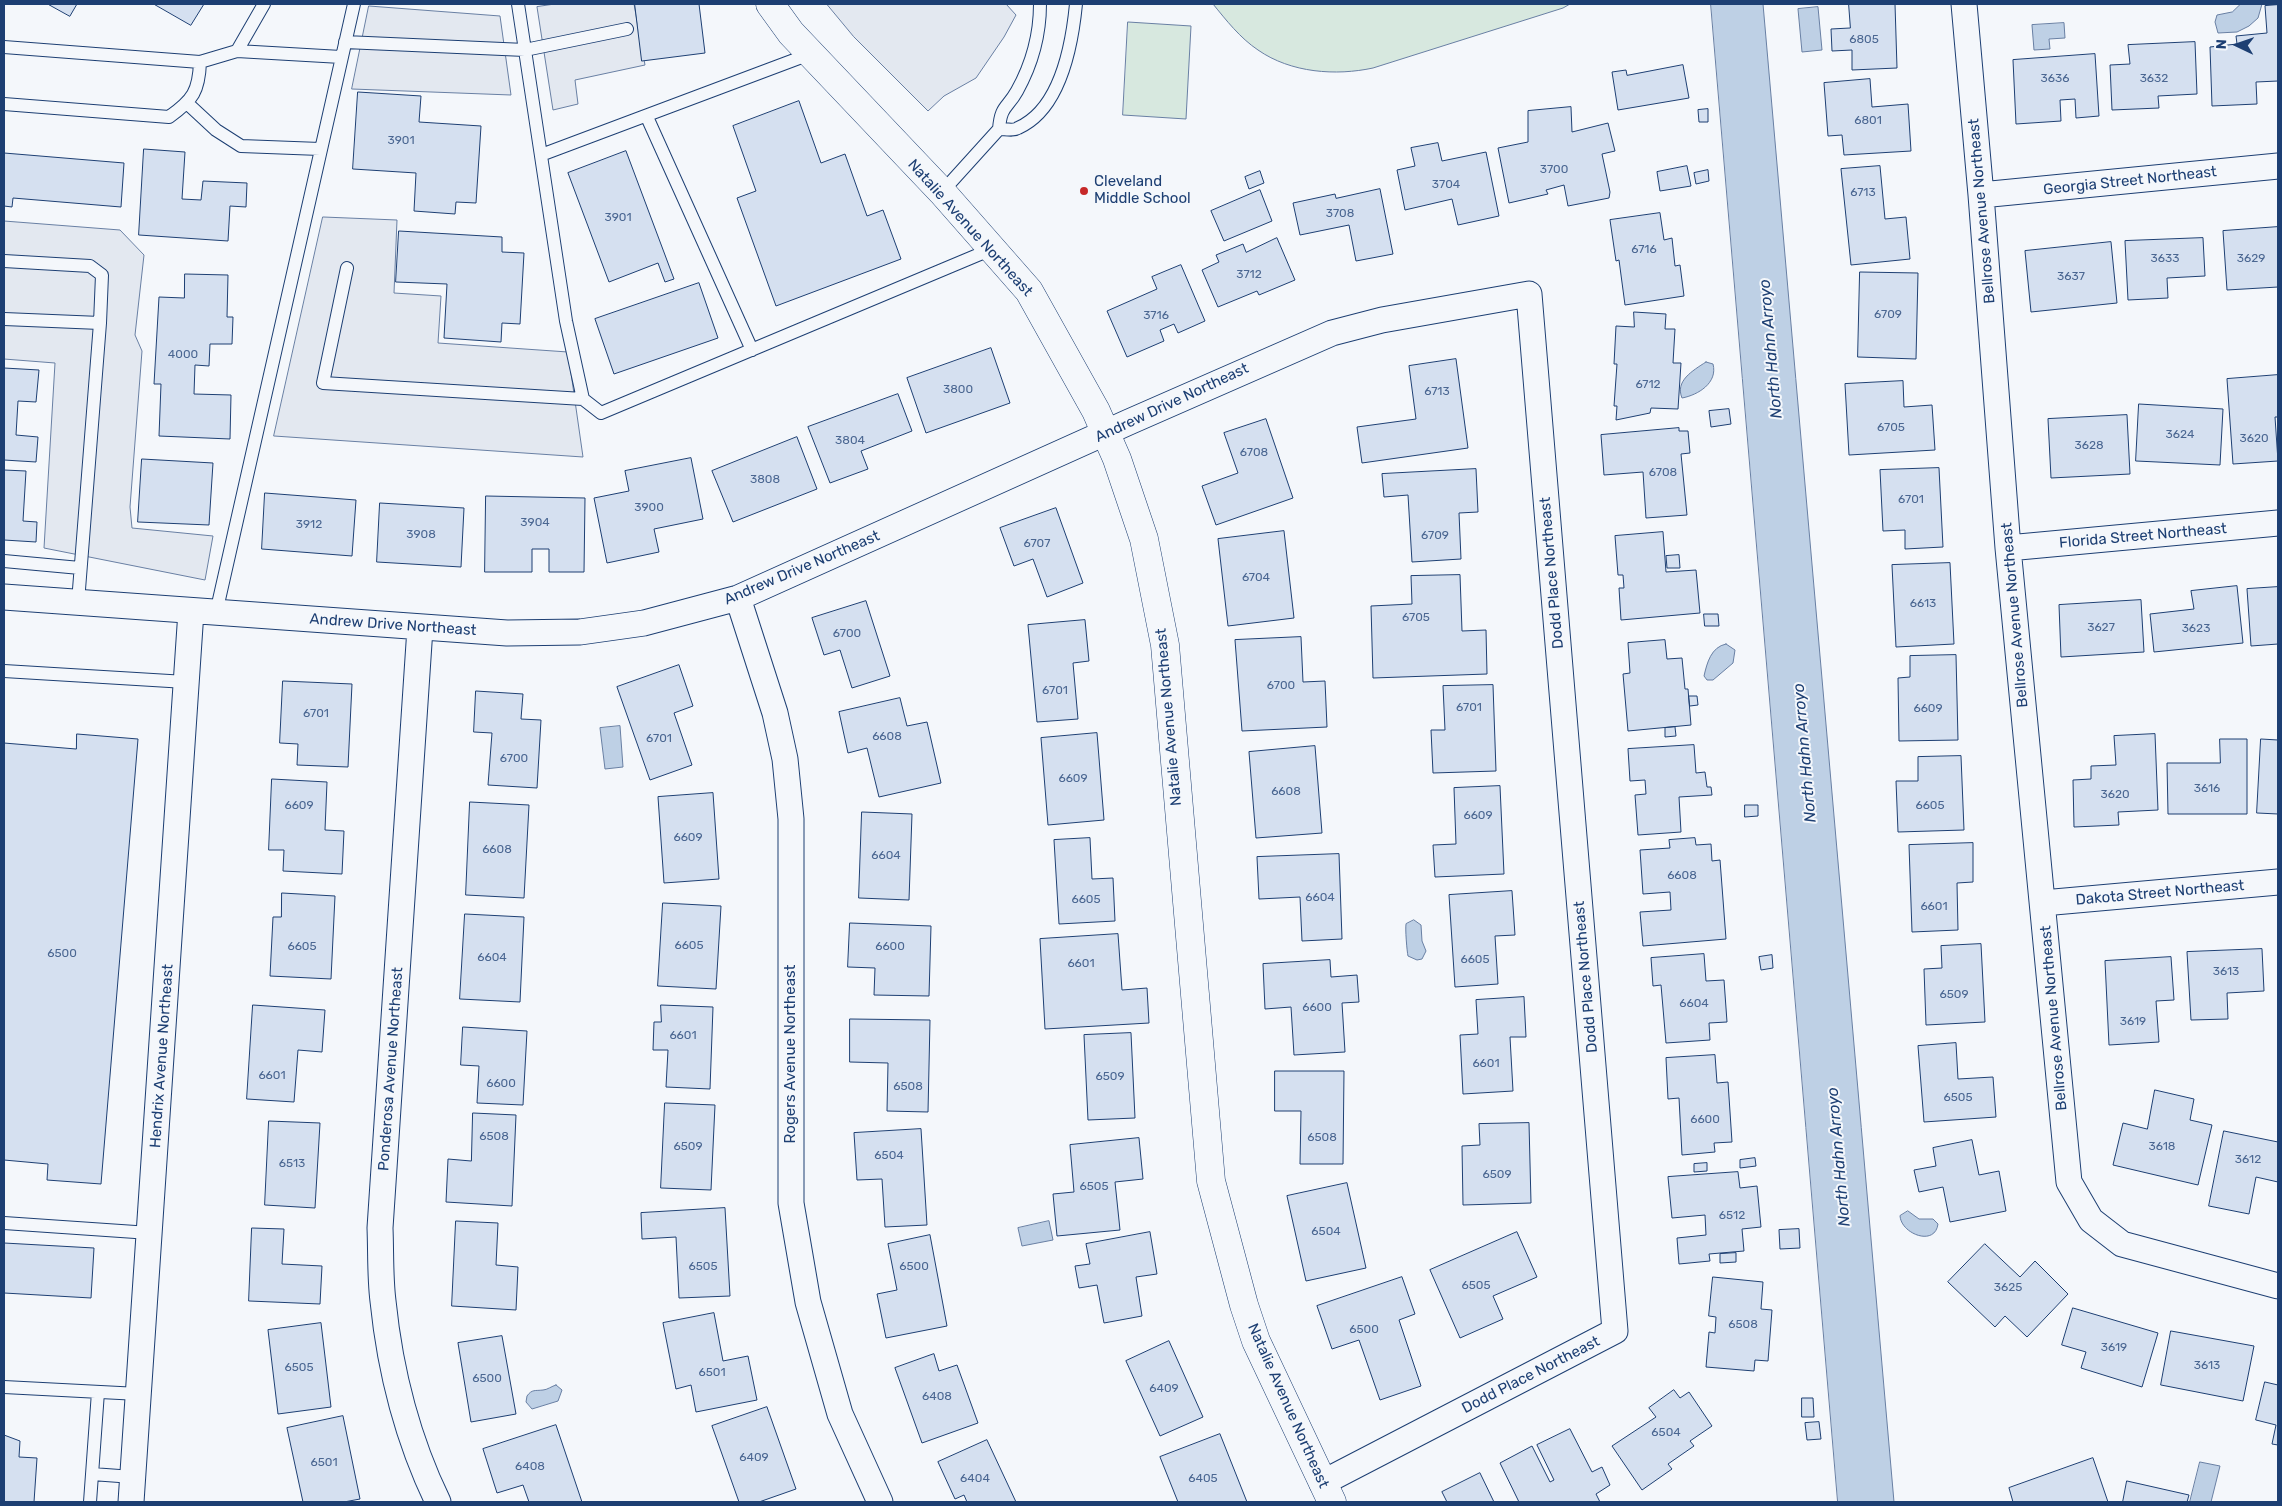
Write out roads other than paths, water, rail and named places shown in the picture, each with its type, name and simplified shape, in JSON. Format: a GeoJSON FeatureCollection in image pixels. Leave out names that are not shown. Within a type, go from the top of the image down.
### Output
{"type":"FeatureCollection","features":[{"type":"Feature","properties":{"kind":"street","name":"Natalie Avenue Northeast"},"geometry":{"type":"LineString","coordinates":[[770,4],[790,33],[942,192],[1029,291],[1096,411],[1106,433],[1144,539],[1165,645],[1211,1181],[1244,1305],[1256,1341],[1327,1492]]}},
{"type":"Feature","properties":{"kind":"street","name":"Bellrose Avenue Northeast"},"geometry":{"type":"LineString","coordinates":[[1964,4],[1981,195],[2008,548],[2069,1182],[2090,1220],[2122,1244],[2278,1286]]}},
{"type":"Feature","properties":{"kind":"street","name":"Georgia Street Northeast"},"geometry":{"type":"LineString","coordinates":[[1981,195],[2278,166]]}},
{"type":"Feature","properties":{"kind":"street","name":"Andrew Drive Northeast"},"geometry":{"type":"LineString","coordinates":[[4,597],[507,633],[580,632],[644,623],[738,598],[1332,333],[1382,320],[1529,294]]}},
{"type":"Feature","properties":{"kind":"street","name":"Dodd Place Northeast"},"geometry":{"type":"LineString","coordinates":[[1327,1492],[1615,1331],[1529,294]]}},
{"type":"Feature","properties":{"kind":"street","name":"Florida Street Northeast"},"geometry":{"type":"LineString","coordinates":[[2008,548],[2278,523]]}},
{"type":"Feature","properties":{"kind":"street","name":"Rogers Avenue Northeast"},"geometry":{"type":"LineString","coordinates":[[738,598],[775,713],[784,759],[791,819],[792,1203],[808,1302],[840,1414],[880,1502]]}},
{"type":"Feature","properties":{"kind":"street","name":"Hendrix Avenue Northeast"},"geometry":{"type":"LineString","coordinates":[[131,1502],[191,611]]}},
{"type":"Feature","properties":{"kind":"street","name":"Ponderosa Avenue Northeast"},"geometry":{"type":"LineString","coordinates":[[420,628],[380,1228],[382,1300],[394,1372],[421,1467],[438,1502]]}},
{"type":"Feature","properties":{"kind":"street","name":"Dakota Street Northeast"},"geometry":{"type":"LineString","coordinates":[[2042,903],[2278,882]]}},
{"type":"Feature","properties":{"kind":"lane"},"geometry":{"type":"LineString","coordinates":[[237,51],[264,4]]}},
{"type":"Feature","properties":{"kind":"lane"},"geometry":{"type":"LineString","coordinates":[[216,613],[354,4]]}},
{"type":"Feature","properties":{"kind":"lane"},"geometry":{"type":"LineString","coordinates":[[518,4],[566,321],[583,399]]}},
{"type":"Feature","properties":{"kind":"lane"},"geometry":{"type":"LineString","coordinates":[[942,192],[999,129],[1000,113],[1017,91],[1037,44],[1040,4]]}},
{"type":"Feature","properties":{"kind":"lane"},"geometry":{"type":"LineString","coordinates":[[999,129],[1017,129],[1044,109],[1068,58],[1072,43],[1076,4]]}},
{"type":"Feature","properties":{"kind":"lane"},"geometry":{"type":"LineString","coordinates":[[345,42],[525,50],[627,29]]}},
{"type":"Feature","properties":{"kind":"lane"},"geometry":{"type":"LineString","coordinates":[[4,47],[200,62],[237,51],[341,57]]}},
{"type":"Feature","properties":{"kind":"lane"},"geometry":{"type":"LineString","coordinates":[[541,156],[810,54]]}},
{"type":"Feature","properties":{"kind":"lane"},"geometry":{"type":"LineString","coordinates":[[4,104],[169,116],[188,104],[200,83],[200,62]]}},
{"type":"Feature","properties":{"kind":"lane"},"geometry":{"type":"LineString","coordinates":[[188,104],[216,130],[241,146],[320,149]]}},
{"type":"Feature","properties":{"kind":"lane"},"geometry":{"type":"LineString","coordinates":[[647,117],[752,350]]}},
{"type":"Feature","properties":{"kind":"lane"},"geometry":{"type":"LineString","coordinates":[[347,268],[323,384],[583,399],[602,413],[992,249]]}},
{"type":"Feature","properties":{"kind":"lane"},"geometry":{"type":"LineString","coordinates":[[4,261],[90,266],[102,275],[78,602]]}},
{"type":"Feature","properties":{"kind":"lane"},"geometry":{"type":"LineString","coordinates":[[4,319],[100,322]]}},
{"type":"Feature","properties":{"kind":"lane"},"geometry":{"type":"LineString","coordinates":[[4,561],[80,568]]}},
{"type":"Feature","properties":{"kind":"lane"},"geometry":{"type":"LineString","coordinates":[[4,671],[186,682]]}},
{"type":"Feature","properties":{"kind":"lane"},"geometry":{"type":"LineString","coordinates":[[4,1223],[150,1234]]}},
{"type":"Feature","properties":{"kind":"lane"},"geometry":{"type":"LineString","coordinates":[[4,1387],[139,1394]]}},
{"type":"Feature","properties":{"kind":"lane"},"geometry":{"type":"LineString","coordinates":[[90,1502],[98,1392]]}},
{"type":"Feature","properties":{"kind":"lane"},"geometry":{"type":"LineString","coordinates":[[92,1474],[133,1477]]}},
{"type":"Feature","properties":{"kind":"water","name":"North Hahn Arroyo"},"geometry":{"type":"Polygon","coordinates":[[[1711,4],[1763,4],[1894,1502],[1838,1502],[1711,4]]]}},
{"type":"Feature","properties":{"kind":"water"},"geometry":{"type":"Polygon","coordinates":[[[2241,4],[2262,4],[2258,18],[2249,26],[2237,32],[2218,33],[2215,22],[2217,15],[2232,12],[2241,4]]]}},
{"type":"Feature","properties":{"kind":"water"},"geometry":{"type":"Polygon","coordinates":[[[1818,7],[1822,50],[1802,52],[1798,9],[1818,7]]]}},
{"type":"Feature","properties":{"kind":"water"},"geometry":{"type":"Polygon","coordinates":[[[2064,23],[2065,38],[2049,39],[2050,49],[2034,50],[2032,25],[2064,23]]]}},
{"type":"Feature","properties":{"kind":"water"},"geometry":{"type":"Polygon","coordinates":[[[1706,362],[1713,364],[1713,377],[1710,382],[1700,391],[1682,398],[1681,386],[1686,377],[1706,362]]]}},
{"type":"Feature","properties":{"kind":"water"},"geometry":{"type":"Polygon","coordinates":[[[1726,644],[1735,650],[1733,663],[1713,680],[1707,680],[1704,676],[1710,656],[1717,648],[1726,644]]]}},
{"type":"Feature","properties":{"kind":"water"},"geometry":{"type":"Polygon","coordinates":[[[620,726],[623,767],[605,769],[600,728],[620,726]]]}},
{"type":"Feature","properties":{"kind":"water"},"geometry":{"type":"Polygon","coordinates":[[[1414,920],[1421,925],[1422,941],[1426,951],[1422,959],[1417,960],[1408,956],[1406,940],[1406,924],[1414,920]]]}},
{"type":"Feature","properties":{"kind":"water"},"geometry":{"type":"Polygon","coordinates":[[[1908,1211],[1919,1219],[1933,1219],[1938,1224],[1936,1231],[1931,1235],[1925,1236],[1912,1233],[1906,1228],[1900,1216],[1908,1211]]]}},
{"type":"Feature","properties":{"kind":"water"},"geometry":{"type":"Polygon","coordinates":[[[1049,1221],[1053,1240],[1022,1246],[1018,1228],[1049,1221]]]}},
{"type":"Feature","properties":{"kind":"water"},"geometry":{"type":"Polygon","coordinates":[[[556,1385],[562,1390],[558,1401],[532,1409],[526,1402],[527,1396],[532,1391],[545,1390],[556,1385]]]}},
{"type":"Feature","properties":{"kind":"water"},"geometry":{"type":"Polygon","coordinates":[[[2200,1462],[2220,1466],[2211,1502],[2190,1502],[2200,1462]]]}},
{"type":"Feature","properties":{"kind":"place","name":"Cleveland Middle School"},"geometry":{"type":"Point","coordinates":[1084,191]}}]}
